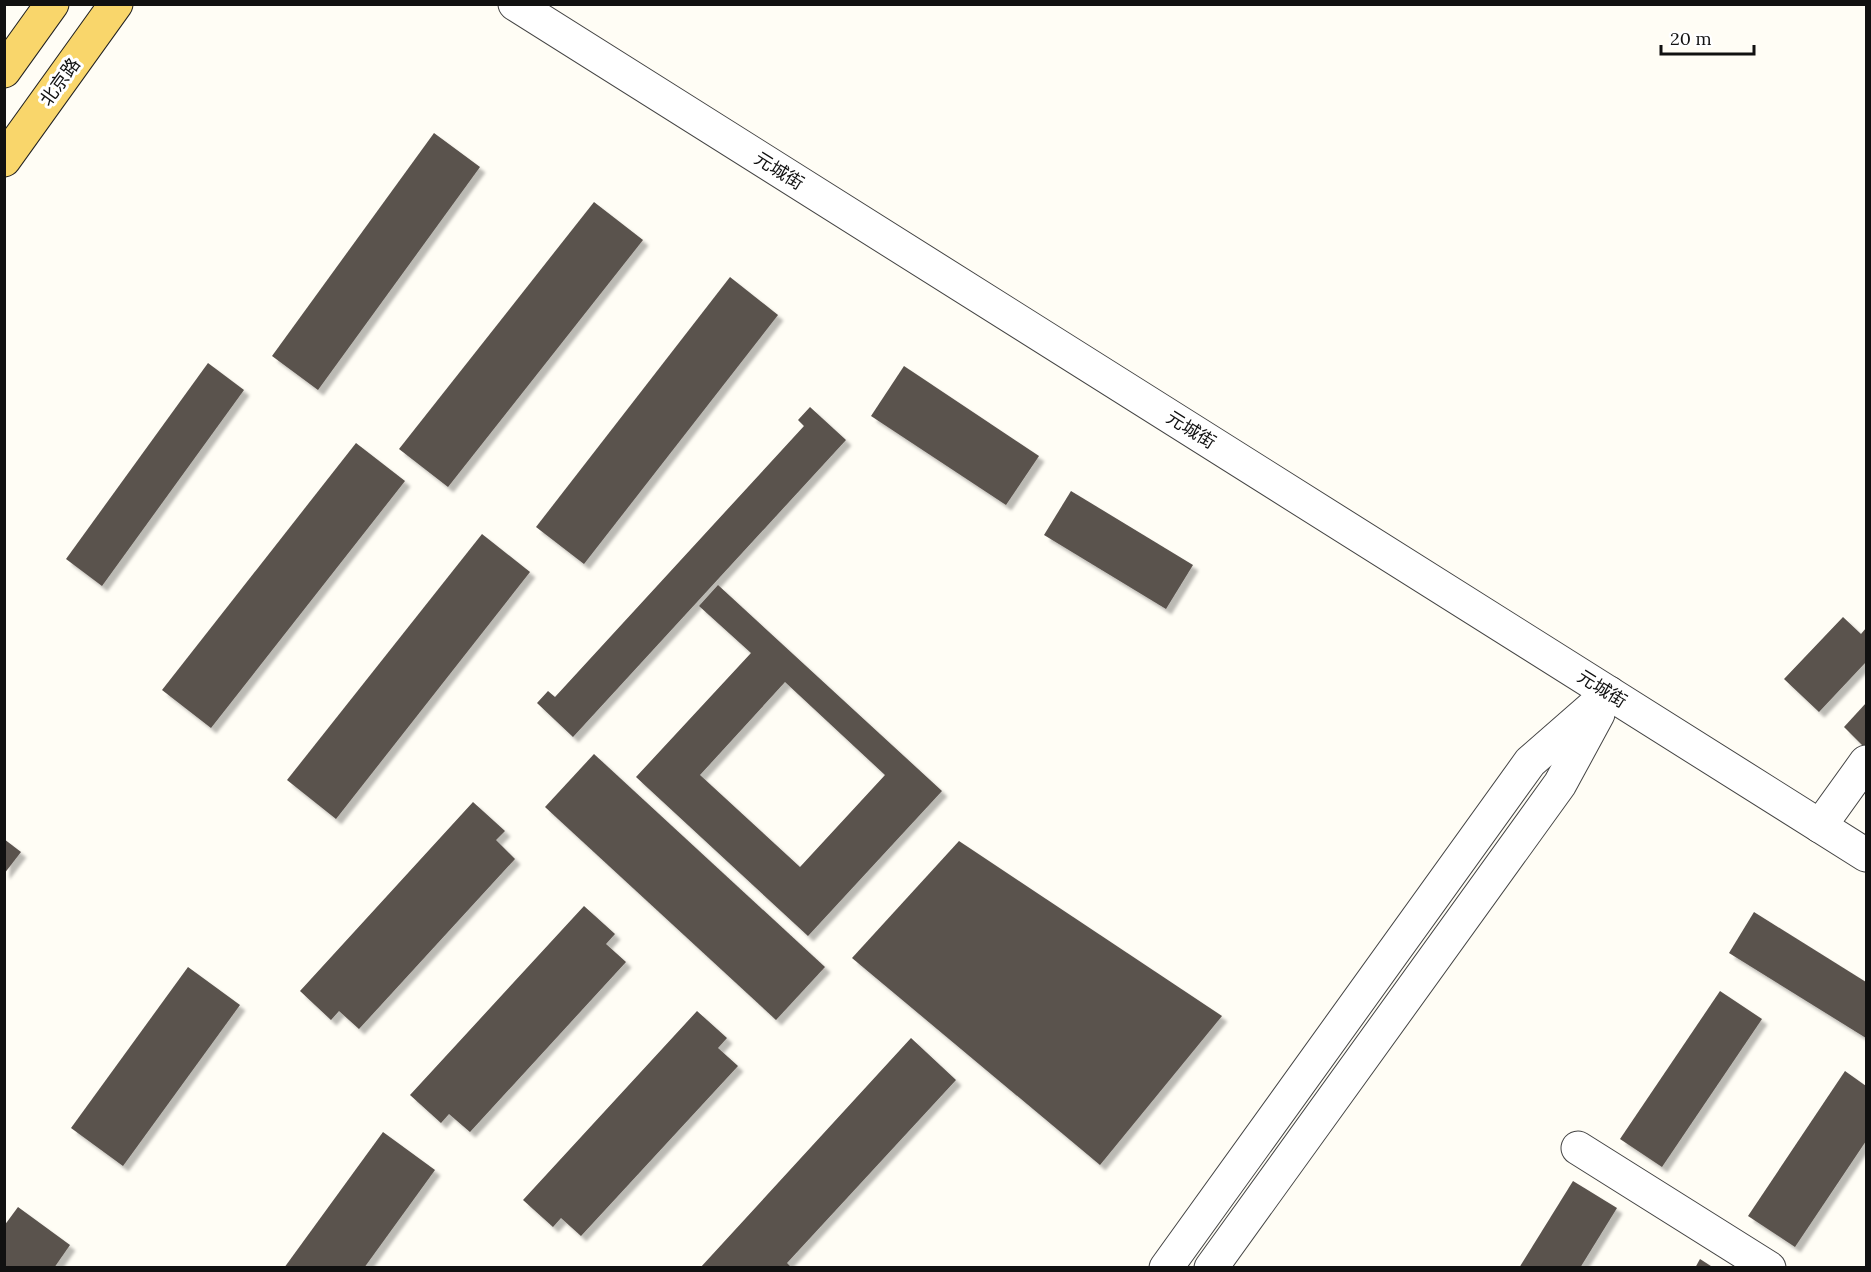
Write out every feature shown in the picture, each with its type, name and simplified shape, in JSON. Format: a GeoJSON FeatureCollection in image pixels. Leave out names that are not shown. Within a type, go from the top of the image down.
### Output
{"type":"FeatureCollection","features":[{"type":"Feature","properties":{"kind":"main road"},"geometry":{"type":"LineString","coordinates":[[4,71],[52,4]]}},
{"type":"Feature","properties":{"kind":"main road","name":"北京路"},"geometry":{"type":"LineString","coordinates":[[4,160],[116,4]]}},
{"type":"Feature","properties":{"kind":"street","name":"元城街"},"geometry":{"type":"LineString","coordinates":[[515,4],[1866,855]]}},
{"type":"Feature","properties":{"kind":"street"},"geometry":{"type":"LineString","coordinates":[[1166,1268],[1530,762],[1609,693]]}},
{"type":"Feature","properties":{"kind":"street"},"geometry":{"type":"LineString","coordinates":[[1211,1268],[1560,784],[1609,693]]}},
{"type":"Feature","properties":{"kind":"street"},"geometry":{"type":"LineString","coordinates":[[1820,826],[1866,762]]}},
{"type":"Feature","properties":{"kind":"street"},"geometry":{"type":"LineString","coordinates":[[1578,1148],[1768,1268]]}},
{"type":"Feature","properties":{"kind":"building"},"geometry":{"type":"Polygon","coordinates":[[[434,133],[480,167],[318,390],[272,356],[434,133]]]}},
{"type":"Feature","properties":{"kind":"building"},"geometry":{"type":"Polygon","coordinates":[[[594,202],[643,240],[448,487],[399,449],[594,202]]]}},
{"type":"Feature","properties":{"kind":"building"},"geometry":{"type":"Polygon","coordinates":[[[730,277],[778,315],[584,564],[536,527],[730,277]]]}},
{"type":"Feature","properties":{"kind":"building"},"geometry":{"type":"Polygon","coordinates":[[[208,363],[244,390],[102,586],[66,559],[208,363]]]}},
{"type":"Feature","properties":{"kind":"building"},"geometry":{"type":"Polygon","coordinates":[[[904,366],[1039,456],[1006,505],[871,416],[904,366]]]}},
{"type":"Feature","properties":{"kind":"building"},"geometry":{"type":"Polygon","coordinates":[[[810,407],[846,440],[573,737],[537,703],[548,691],[555,697],[804,426],[798,420],[810,407]]]}},
{"type":"Feature","properties":{"kind":"building"},"geometry":{"type":"Polygon","coordinates":[[[356,443],[405,481],[211,728],[162,690],[356,443]]]}},
{"type":"Feature","properties":{"kind":"building"},"geometry":{"type":"Polygon","coordinates":[[[1071,491],[1193,565],[1166,609],[1044,535],[1071,491]]]}},
{"type":"Feature","properties":{"kind":"building"},"geometry":{"type":"Polygon","coordinates":[[[482,534],[530,572],[336,819],[287,780],[482,534]]]}},
{"type":"Feature","properties":{"kind":"building"},"geometry":{"type":"Polygon","coordinates":[[[718,585],[942,791],[808,936],[636,777],[751,653],[699,606],[718,585]],[[785,682],[700,775],[800,867],[885,775],[785,682]]]}},
{"type":"Feature","properties":{"kind":"building"},"geometry":{"type":"Polygon","coordinates":[[[1843,617],[1861,634],[1866,628],[1866,662],[1819,712],[1784,679],[1843,617]]]}},
{"type":"Feature","properties":{"kind":"building"},"geometry":{"type":"Polygon","coordinates":[[[1866,703],[1866,749],[1844,727],[1866,703]]]}},
{"type":"Feature","properties":{"kind":"building"},"geometry":{"type":"Polygon","coordinates":[[[594,754],[825,967],[776,1020],[545,807],[594,754]]]}},
{"type":"Feature","properties":{"kind":"building"},"geometry":{"type":"Polygon","coordinates":[[[473,802],[505,831],[496,840],[515,859],[359,1029],[339,1011],[331,1020],[300,991],[473,802]]]}},
{"type":"Feature","properties":{"kind":"building"},"geometry":{"type":"Polygon","coordinates":[[[4,839],[21,852],[4,874],[4,839]]]}},
{"type":"Feature","properties":{"kind":"building"},"geometry":{"type":"Polygon","coordinates":[[[959,841],[1222,1016],[1100,1165],[852,958],[959,841]]]}},
{"type":"Feature","properties":{"kind":"building"},"geometry":{"type":"Polygon","coordinates":[[[584,906],[615,934],[606,944],[626,962],[470,1132],[449,1114],[441,1123],[410,1095],[584,906]]]}},
{"type":"Feature","properties":{"kind":"building"},"geometry":{"type":"Polygon","coordinates":[[[1754,912],[1866,982],[1866,1038],[1729,953],[1754,912]]]}},
{"type":"Feature","properties":{"kind":"building"},"geometry":{"type":"Polygon","coordinates":[[[188,967],[240,1005],[123,1166],[71,1128],[188,967]]]}},
{"type":"Feature","properties":{"kind":"building"},"geometry":{"type":"Polygon","coordinates":[[[1720,991],[1762,1019],[1662,1167],[1620,1139],[1720,991]]]}},
{"type":"Feature","properties":{"kind":"building"},"geometry":{"type":"Polygon","coordinates":[[[697,1011],[727,1038],[718,1048],[738,1066],[581,1236],[561,1218],[553,1227],[523,1200],[697,1011]]]}},
{"type":"Feature","properties":{"kind":"building"},"geometry":{"type":"Polygon","coordinates":[[[911,1038],[956,1080],[787,1263],[792,1268],[700,1268],[911,1038]]]}},
{"type":"Feature","properties":{"kind":"building"},"geometry":{"type":"Polygon","coordinates":[[[1845,1071],[1866,1086],[1866,1141],[1795,1247],[1748,1216],[1845,1071]]]}},
{"type":"Feature","properties":{"kind":"building"},"geometry":{"type":"Polygon","coordinates":[[[383,1132],[435,1170],[364,1268],[284,1268],[383,1132]]]}},
{"type":"Feature","properties":{"kind":"building"},"geometry":{"type":"Polygon","coordinates":[[[1573,1181],[1617,1208],[1580,1268],[1519,1268],[1573,1181]]]}},
{"type":"Feature","properties":{"kind":"building"},"geometry":{"type":"Polygon","coordinates":[[[18,1207],[70,1245],[54,1268],[4,1268],[4,1226],[18,1207]]]}},
{"type":"Feature","properties":{"kind":"building"},"geometry":{"type":"Polygon","coordinates":[[[1700,1259],[1714,1268],[1695,1268],[1700,1259]]]}}]}
